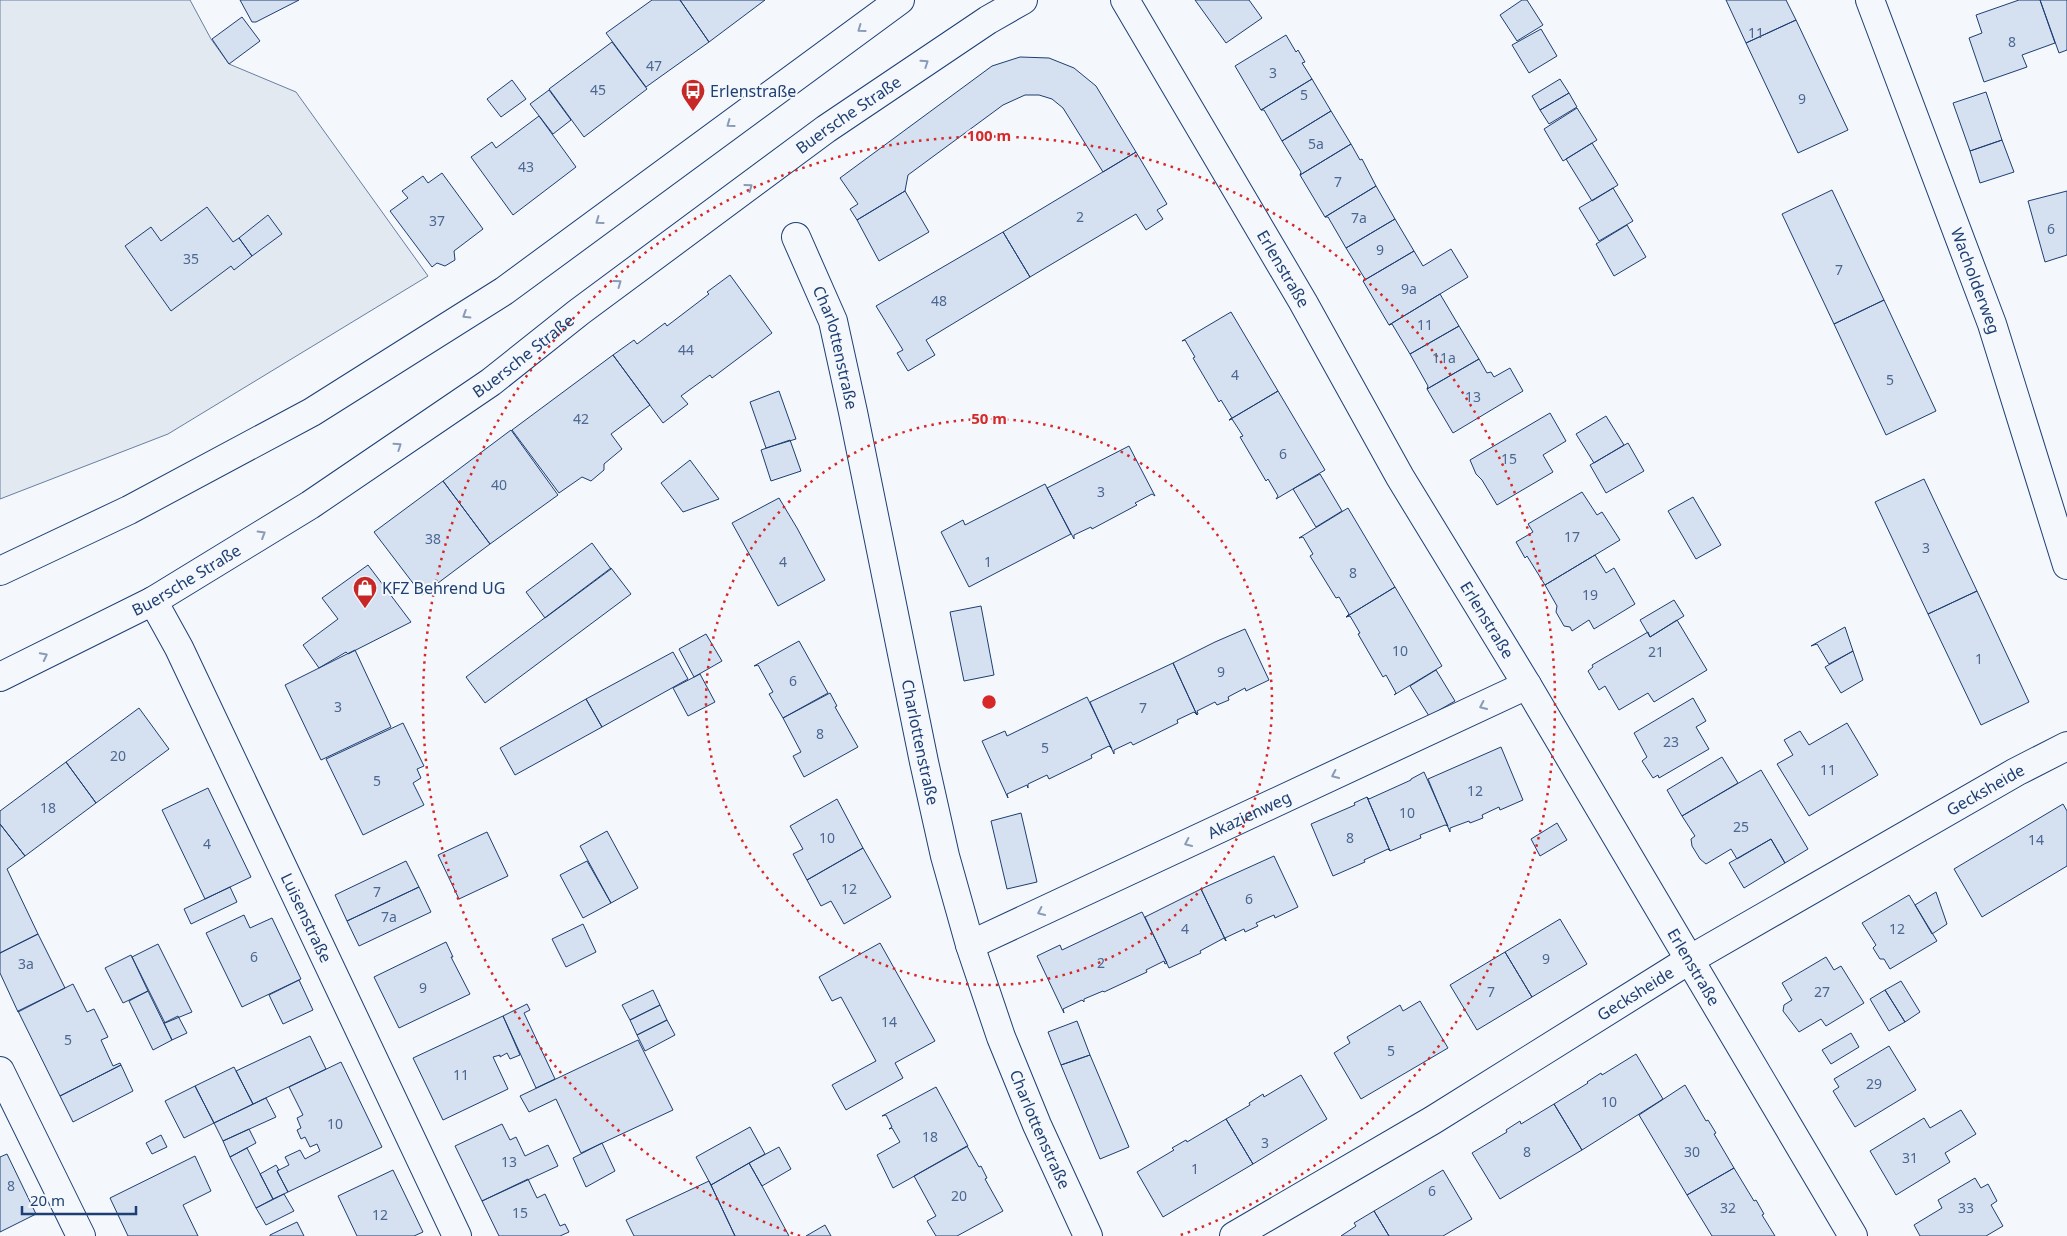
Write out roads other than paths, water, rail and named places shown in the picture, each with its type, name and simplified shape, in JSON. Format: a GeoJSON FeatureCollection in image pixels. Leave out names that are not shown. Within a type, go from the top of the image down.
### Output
{"type":"FeatureCollection","features":[{"type":"Feature","properties":{"kind":"street"},"geometry":{"type":"LineString","coordinates":[[0,570],[130,510],[312,412],[487,301],[900,0]]}},
{"type":"Feature","properties":{"kind":"street","name":"Buersche Straße"},"geometry":{"type":"LineString","coordinates":[[0,677],[153,601],[310,505],[490,382],[579,312],[826,129],[988,20],[1023,0]]}},
{"type":"Feature","properties":{"kind":"street","name":"Erlenstraße"},"geometry":{"type":"LineString","coordinates":[[1126,0],[1303,302],[1400,477],[1527,685],[1854,1236]]}},
{"type":"Feature","properties":{"kind":"street","name":"Wacholderweg"},"geometry":{"type":"LineString","coordinates":[[1870,0],[1992,324],[2067,565]]}},
{"type":"Feature","properties":{"kind":"street","name":"Charlottenstraße"},"geometry":{"type":"LineString","coordinates":[[796,237],[833,321],[924,762],[945,856],[970,945],[1001,1037],[1037,1125],[1088,1236]]}},
{"type":"Feature","properties":{"kind":"street","name":"Luisenstraße"},"geometry":{"type":"LineString","coordinates":[[153,601],[179,648],[457,1236]]}},
{"type":"Feature","properties":{"kind":"street","name":"Akazienweg"},"geometry":{"type":"LineString","coordinates":[[970,945],[1527,685]]}},
{"type":"Feature","properties":{"kind":"street","name":"Gecksheide"},"geometry":{"type":"LineString","coordinates":[[1234,1236],[1433,1120],[1689,960],[2007,777],[2067,746]]}},
{"type":"Feature","properties":{"kind":"street"},"geometry":{"type":"LineString","coordinates":[[0,1071],[81,1236]]}},
{"type":"Feature","properties":{"kind":"place","name":"Erlenstraße"},"geometry":{"type":"Point","coordinates":[693,112]}},
{"type":"Feature","properties":{"kind":"place","name":"KFZ Behrend UG"},"geometry":{"type":"Point","coordinates":[365,609]}}]}
